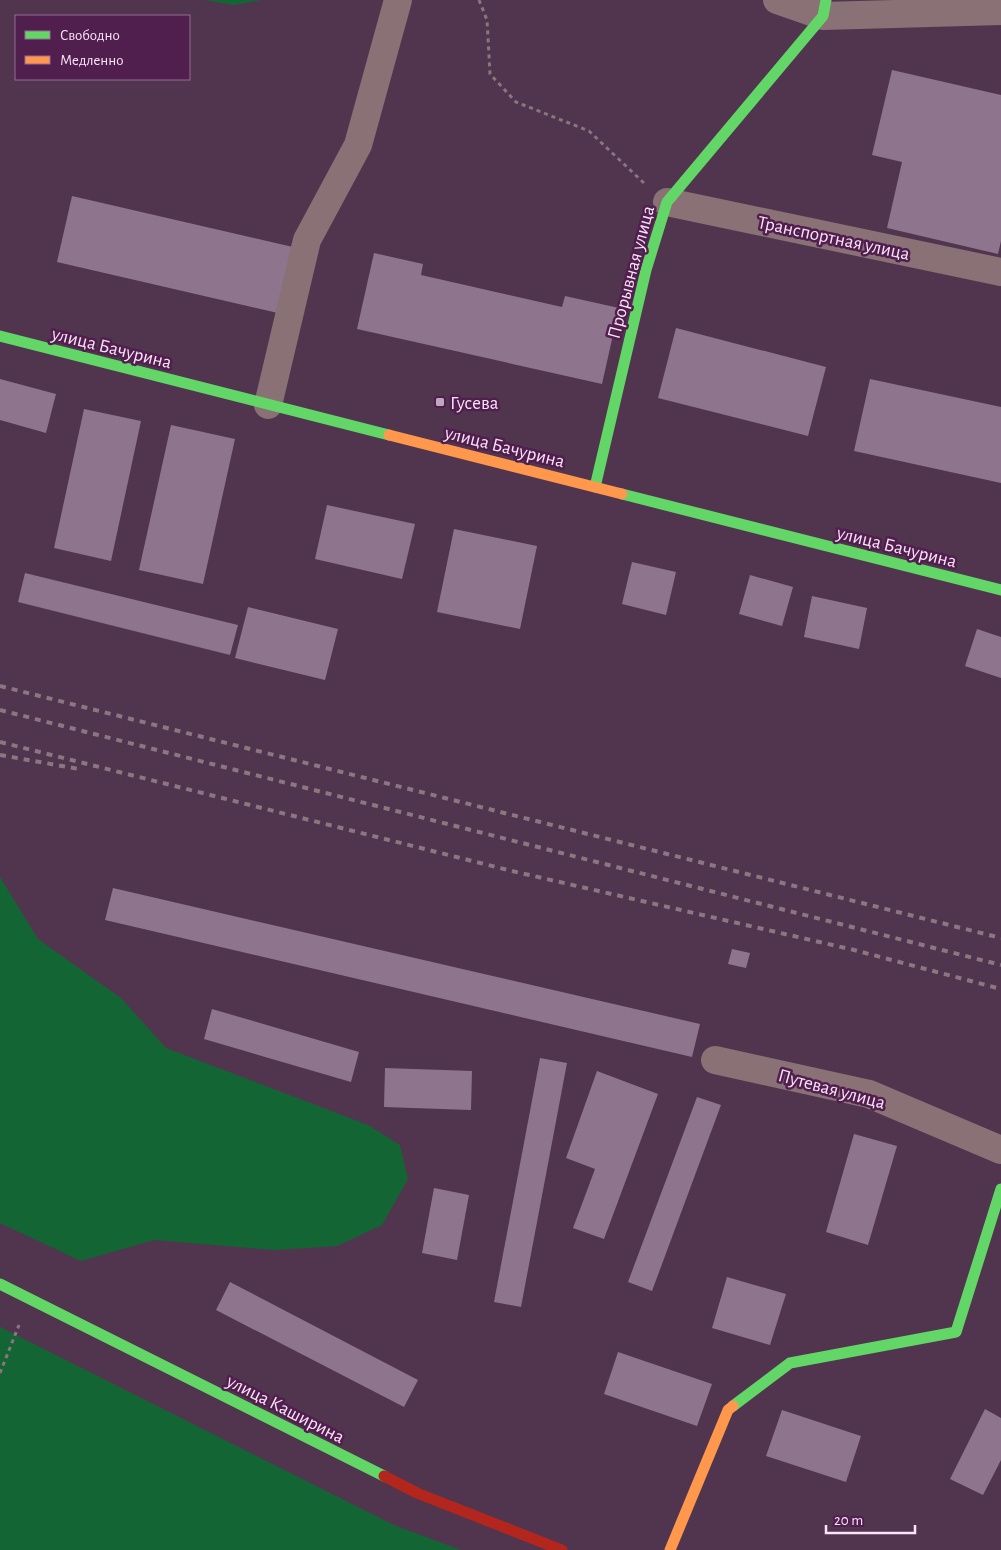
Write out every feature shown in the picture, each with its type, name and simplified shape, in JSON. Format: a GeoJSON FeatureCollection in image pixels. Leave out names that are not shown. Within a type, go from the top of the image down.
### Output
{"type":"FeatureCollection","features":[{"type":"Feature","properties":{"kind":"street"},"geometry":{"type":"LineString","coordinates":[[268,405],[307,240],[358,145],[398,0]]}},
{"type":"Feature","properties":{"kind":"street"},"geometry":{"type":"LineString","coordinates":[[777,0],[825,8],[1001,11]]}},
{"type":"Feature","properties":{"kind":"street","name":"Прорывная улица"},"geometry":{"type":"LineString","coordinates":[[595,487],[646,270],[667,202],[825,8]]}},
{"type":"Feature","properties":{"kind":"street","name":"Транспортная улица"},"geometry":{"type":"LineString","coordinates":[[667,202],[1001,272]]}},
{"type":"Feature","properties":{"kind":"street","name":"улица Бачурина"},"geometry":{"type":"LineString","coordinates":[[0,336],[1001,590]]}},
{"type":"Feature","properties":{"kind":"street","name":"Путевая улица"},"geometry":{"type":"LineString","coordinates":[[715,1060],[869,1094],[1001,1150]]}},
{"type":"Feature","properties":{"kind":"street"},"geometry":{"type":"LineString","coordinates":[[670,1550],[728,1410],[790,1363],[956,1332],[1001,1189]]}},
{"type":"Feature","properties":{"kind":"street","name":"улица Каширина"},"geometry":{"type":"LineString","coordinates":[[0,1284],[417,1493],[562,1550]]}},
{"type":"Feature","properties":{"kind":"path"},"geometry":{"type":"LineString","coordinates":[[479,0],[487,20],[490,74],[509,95],[516,102],[588,131],[667,202]]}},
{"type":"Feature","properties":{"kind":"path"},"geometry":{"type":"LineString","coordinates":[[0,1373],[30,1299]]}},
{"type":"Feature","properties":{"kind":"green space"},"geometry":{"type":"Polygon","coordinates":[[[204,0],[262,0],[234,5],[204,0]]]}},
{"type":"Feature","properties":{"kind":"green space"},"geometry":{"type":"Polygon","coordinates":[[[0,877],[38,939],[121,998],[166,1048],[368,1125],[400,1145],[408,1179],[382,1225],[337,1246],[275,1250],[154,1240],[81,1261],[0,1223],[0,877]]]}},
{"type":"Feature","properties":{"kind":"green space"},"geometry":{"type":"Polygon","coordinates":[[[0,1327],[394,1525],[461,1550],[0,1550],[0,1327]]]}},
{"type":"Feature","properties":{"kind":"building"},"geometry":{"type":"Polygon","coordinates":[[[892,70],[1001,95],[1001,241],[998,254],[887,228],[902,162],[872,155],[892,70]]]}},
{"type":"Feature","properties":{"kind":"building"},"geometry":{"type":"Polygon","coordinates":[[[72,196],[293,247],[278,313],[57,262],[72,196]]]}},
{"type":"Feature","properties":{"kind":"building"},"geometry":{"type":"Polygon","coordinates":[[[374,253],[423,264],[421,275],[562,307],[565,296],[619,308],[602,384],[357,329],[374,253]]]}},
{"type":"Feature","properties":{"kind":"building"},"geometry":{"type":"Polygon","coordinates":[[[676,328],[826,367],[808,436],[658,398],[676,328]]]}},
{"type":"Feature","properties":{"kind":"building"},"geometry":{"type":"Polygon","coordinates":[[[0,379],[56,394],[46,433],[0,420],[0,379]]]}},
{"type":"Feature","properties":{"kind":"building"},"geometry":{"type":"Polygon","coordinates":[[[870,379],[1001,407],[1001,483],[854,451],[870,379]]]}},
{"type":"Feature","properties":{"kind":"building"},"geometry":{"type":"Polygon","coordinates":[[[84,409],[141,421],[111,561],[54,548],[84,409]]]}},
{"type":"Feature","properties":{"kind":"building"},"geometry":{"type":"Polygon","coordinates":[[[171,425],[235,439],[203,584],[139,570],[171,425]]]}},
{"type":"Feature","properties":{"kind":"building"},"geometry":{"type":"Polygon","coordinates":[[[327,505],[415,524],[402,579],[315,559],[327,505]]]}},
{"type":"Feature","properties":{"kind":"building"},"geometry":{"type":"Polygon","coordinates":[[[454,529],[537,546],[520,629],[437,612],[454,529]]]}},
{"type":"Feature","properties":{"kind":"building"},"geometry":{"type":"Polygon","coordinates":[[[632,562],[676,572],[666,615],[622,604],[632,562]]]}},
{"type":"Feature","properties":{"kind":"building"},"geometry":{"type":"Polygon","coordinates":[[[25,573],[238,625],[230,655],[18,602],[25,573]]]}},
{"type":"Feature","properties":{"kind":"building"},"geometry":{"type":"Polygon","coordinates":[[[750,575],[793,587],[782,626],[739,614],[750,575]]]}},
{"type":"Feature","properties":{"kind":"building"},"geometry":{"type":"Polygon","coordinates":[[[812,596],[867,608],[859,649],[804,637],[812,596]]]}},
{"type":"Feature","properties":{"kind":"building"},"geometry":{"type":"Polygon","coordinates":[[[248,607],[338,629],[325,680],[235,658],[248,607]]]}},
{"type":"Feature","properties":{"kind":"building"},"geometry":{"type":"Polygon","coordinates":[[[977,629],[1001,637],[1001,678],[965,666],[977,629]]]}},
{"type":"Feature","properties":{"kind":"building"},"geometry":{"type":"Polygon","coordinates":[[[113,888],[700,1024],[692,1057],[105,920],[113,888]]]}},
{"type":"Feature","properties":{"kind":"building"},"geometry":{"type":"Polygon","coordinates":[[[732,949],[750,953],[746,968],[728,964],[732,949]]]}},
{"type":"Feature","properties":{"kind":"building"},"geometry":{"type":"Polygon","coordinates":[[[212,1009],[359,1052],[351,1082],[204,1039],[212,1009]]]}},
{"type":"Feature","properties":{"kind":"building"},"geometry":{"type":"Polygon","coordinates":[[[540,1058],[567,1063],[521,1307],[494,1302],[540,1058]]]}},
{"type":"Feature","properties":{"kind":"building"},"geometry":{"type":"Polygon","coordinates":[[[385,1068],[472,1071],[471,1110],[384,1107],[385,1068]]]}},
{"type":"Feature","properties":{"kind":"building"},"geometry":{"type":"Polygon","coordinates":[[[597,1071],[658,1094],[604,1239],[573,1228],[595,1169],[566,1158],[597,1071]]]}},
{"type":"Feature","properties":{"kind":"building"},"geometry":{"type":"Polygon","coordinates":[[[697,1097],[721,1105],[652,1291],[628,1282],[697,1097]]]}},
{"type":"Feature","properties":{"kind":"building"},"geometry":{"type":"Polygon","coordinates":[[[854,1134],[897,1146],[868,1245],[826,1232],[854,1134]]]}},
{"type":"Feature","properties":{"kind":"building"},"geometry":{"type":"Polygon","coordinates":[[[434,1188],[469,1195],[457,1260],[422,1253],[434,1188]]]}},
{"type":"Feature","properties":{"kind":"building"},"geometry":{"type":"Polygon","coordinates":[[[727,1277],[786,1294],[770,1345],[712,1328],[727,1277]]]}},
{"type":"Feature","properties":{"kind":"building"},"geometry":{"type":"Polygon","coordinates":[[[230,1282],[418,1380],[404,1407],[216,1310],[230,1282]]]}},
{"type":"Feature","properties":{"kind":"building"},"geometry":{"type":"Polygon","coordinates":[[[618,1352],[712,1384],[697,1426],[604,1394],[618,1352]]]}},
{"type":"Feature","properties":{"kind":"building"},"geometry":{"type":"Polygon","coordinates":[[[985,1409],[1001,1418],[1001,1460],[983,1495],[950,1479],[985,1409]]]}},
{"type":"Feature","properties":{"kind":"building"},"geometry":{"type":"Polygon","coordinates":[[[782,1410],[861,1436],[846,1482],[766,1456],[782,1410]]]}},
{"type":"Feature","properties":{"kind":"railway"},"geometry":{"type":"LineString","coordinates":[[0,686],[1001,938]]}},
{"type":"Feature","properties":{"kind":"railway"},"geometry":{"type":"LineString","coordinates":[[0,710],[1001,965]]}},
{"type":"Feature","properties":{"kind":"railway"},"geometry":{"type":"LineString","coordinates":[[0,742],[512,871],[854,950],[1001,989]]}},
{"type":"Feature","properties":{"kind":"railway"},"geometry":{"type":"LineString","coordinates":[[0,755],[79,769]]}},
{"type":"Feature","properties":{"kind":"traffic: fast"},"geometry":{"type":"LineString","coordinates":[[595,487],[646,270],[667,202],[823,16],[826,0]]}},
{"type":"Feature","properties":{"kind":"traffic: fast"},"geometry":{"type":"LineString","coordinates":[[0,336],[389,435]]}},
{"type":"Feature","properties":{"kind":"traffic: fast"},"geometry":{"type":"LineString","coordinates":[[622,494],[1001,590]]}},
{"type":"Feature","properties":{"kind":"traffic: fast"},"geometry":{"type":"LineString","coordinates":[[733,1406],[790,1363],[956,1332],[1001,1189]]}},
{"type":"Feature","properties":{"kind":"traffic: fast"},"geometry":{"type":"LineString","coordinates":[[0,1284],[384,1476]]}},
{"type":"Feature","properties":{"kind":"traffic: slow"},"geometry":{"type":"LineString","coordinates":[[389,435],[622,494]]}},
{"type":"Feature","properties":{"kind":"traffic: slow"},"geometry":{"type":"LineString","coordinates":[[670,1550],[728,1410],[733,1406]]}},
{"type":"Feature","properties":{"kind":"traffic: jam"},"geometry":{"type":"LineString","coordinates":[[384,1476],[417,1493],[562,1550]]}},
{"type":"Feature","properties":{"kind":"place","name":"Гусева"},"geometry":{"type":"Point","coordinates":[440,402]}}]}
